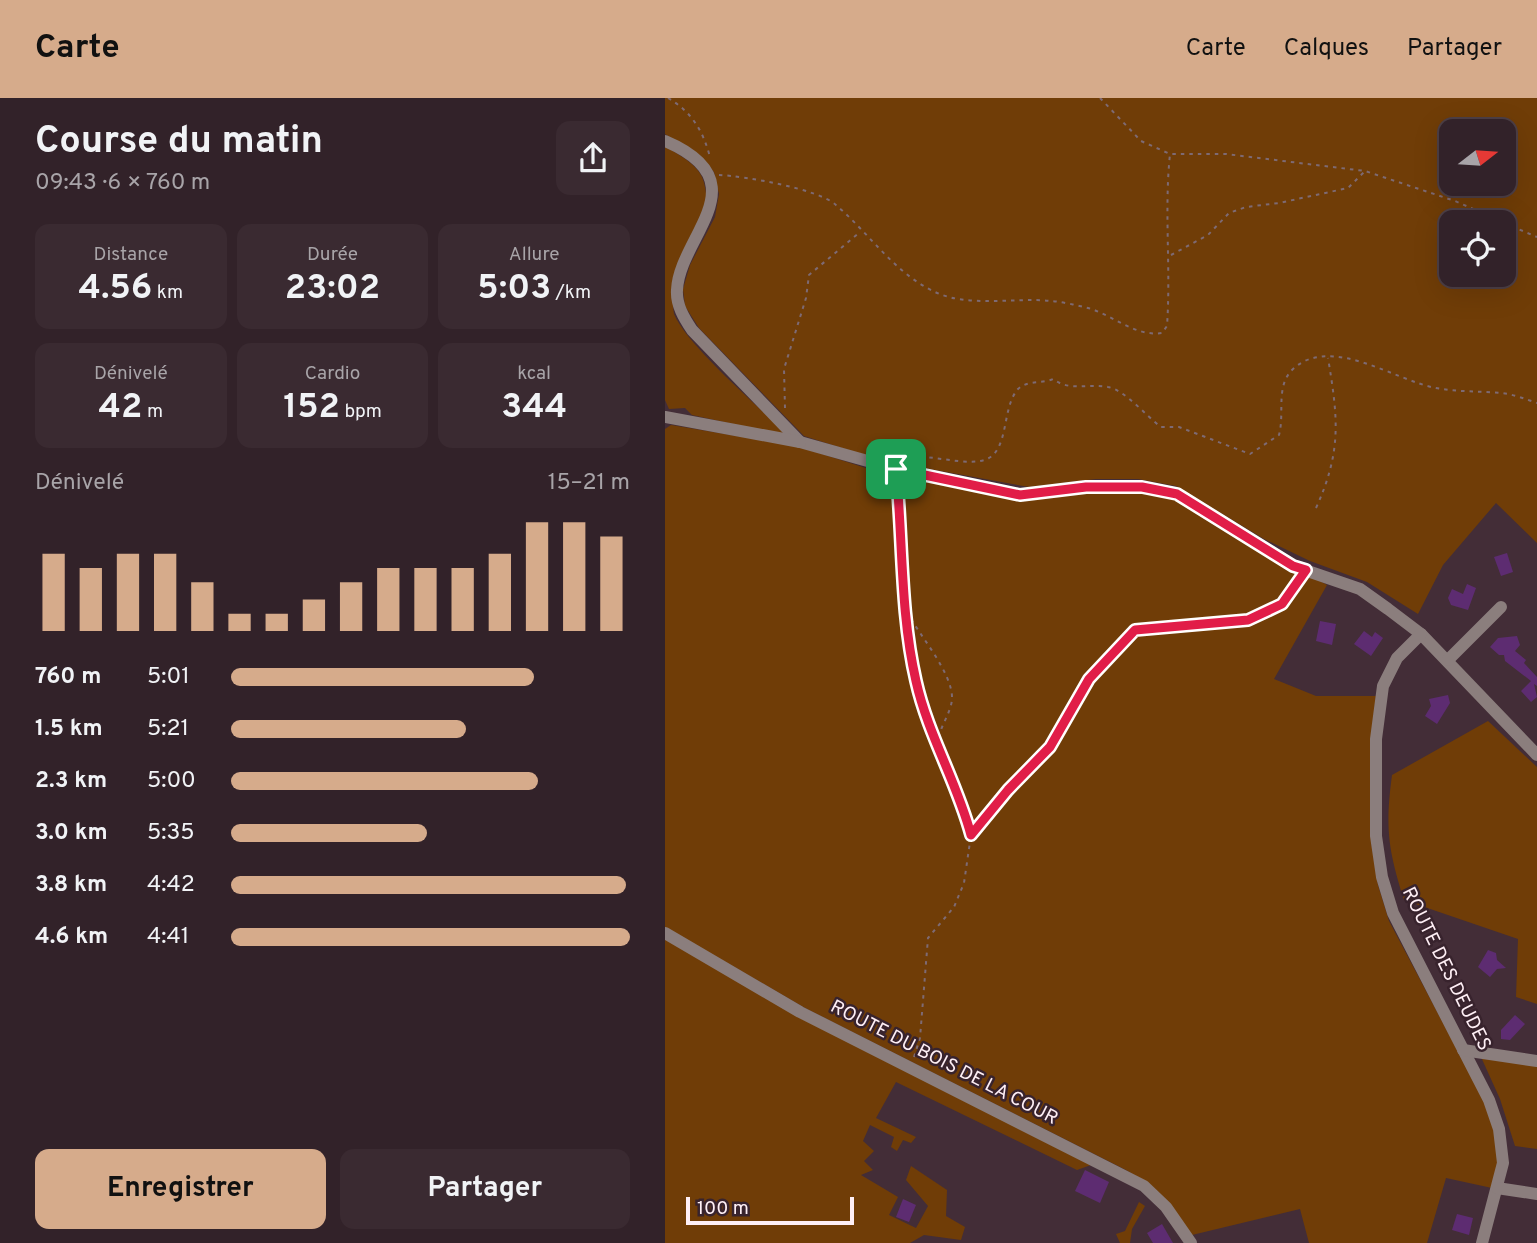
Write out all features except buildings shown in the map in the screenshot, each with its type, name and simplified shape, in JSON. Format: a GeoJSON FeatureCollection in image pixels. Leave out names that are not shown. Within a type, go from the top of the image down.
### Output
{"type":"FeatureCollection","features":[{"type":"Feature","properties":{"kind":"street"},"geometry":{"type":"LineString","coordinates":[[665,141],[693,158],[707,174],[712,194],[709,215],[682,272],[677,290],[679,308],[692,330],[800,442]]}},
{"type":"Feature","properties":{"kind":"street"},"geometry":{"type":"LineString","coordinates":[[665,417],[800,442],[896,469],[1020,495],[1086,487],[1142,487],[1177,494],[1293,566],[1360,589],[1421,634],[1537,755]]}},
{"type":"Feature","properties":{"kind":"street"},"geometry":{"type":"LineString","coordinates":[[1448,660],[1501,607]]}},
{"type":"Feature","properties":{"kind":"street","name":"ROUTE DES DEUDES"},"geometry":{"type":"LineString","coordinates":[[1421,634],[1397,658],[1383,685],[1376,739],[1375,836],[1382,877],[1393,913],[1463,1050],[1499,1129],[1503,1163],[1482,1243]]}},
{"type":"Feature","properties":{"kind":"street","name":"ROUTE DU BOIS DE LA COUR"},"geometry":{"type":"LineString","coordinates":[[665,933],[770,996],[1144,1186],[1166,1207],[1191,1243]]}},
{"type":"Feature","properties":{"kind":"street"},"geometry":{"type":"LineString","coordinates":[[1463,1050],[1537,1060]]}},
{"type":"Feature","properties":{"kind":"street"},"geometry":{"type":"LineString","coordinates":[[1497,1188],[1537,1194]]}},
{"type":"Feature","properties":{"kind":"path"},"geometry":{"type":"LineString","coordinates":[[668,98],[681,106],[703,133],[711,160],[707,174],[741,176],[820,194],[836,204],[891,261],[936,292],[959,298],[1052,301],[1091,309],[1150,335],[1162,333],[1167,326],[1170,255],[1167,184],[1170,154]]}},
{"type":"Feature","properties":{"kind":"path"},"geometry":{"type":"LineString","coordinates":[[1100,98],[1141,141],[1170,154],[1226,154],[1365,171],[1476,210]]}},
{"type":"Feature","properties":{"kind":"path"},"geometry":{"type":"LineString","coordinates":[[1170,255],[1209,235],[1229,213],[1246,207],[1279,203],[1347,188],[1365,171]]}},
{"type":"Feature","properties":{"kind":"path"},"geometry":{"type":"LineString","coordinates":[[1516,228],[1537,237]]}},
{"type":"Feature","properties":{"kind":"path"},"geometry":{"type":"LineString","coordinates":[[781,422],[785,409],[784,369],[806,298],[809,275],[861,231]]}},
{"type":"Feature","properties":{"kind":"path"},"geometry":{"type":"LineString","coordinates":[[907,1066],[916,1055],[920,1038],[928,938],[954,907],[964,883],[971,835],[936,749],[915,678],[906,611],[896,469],[902,459],[918,454],[978,461],[988,458],[996,452],[1011,403],[1019,389],[1030,383],[1041,384],[1053,379],[1062,386],[1107,386],[1121,392],[1161,427],[1179,427],[1250,454],[1279,435],[1282,387],[1287,375],[1311,357],[1378,365],[1408,380],[1436,388],[1504,393],[1537,403]]}},
{"type":"Feature","properties":{"kind":"path"},"geometry":{"type":"LineString","coordinates":[[1316,508],[1330,477],[1338,421],[1328,357]]}},
{"type":"Feature","properties":{"kind":"path"},"geometry":{"type":"LineString","coordinates":[[971,835],[1008,790],[1050,747],[1089,679],[1135,630],[1248,620],[1282,604],[1306,570]]}},
{"type":"Feature","properties":{"kind":"path"},"geometry":{"type":"LineString","coordinates":[[906,611],[943,669],[951,690],[952,702],[941,725],[936,749]]}},
{"type":"Feature","properties":{"kind":"shaded area"},"geometry":{"type":"Polygon","coordinates":[[[665,98],[1537,98],[1537,543],[1496,503],[1443,565],[1418,614],[1367,582],[1310,561],[1264,539],[1176,486],[1138,479],[1096,479],[1029,487],[880,460],[804,436],[699,328],[685,306],[683,289],[690,265],[715,217],[719,194],[714,172],[699,155],[665,134],[665,98]]]}},
{"type":"Feature","properties":{"kind":"shaded area"},"geometry":{"type":"Polygon","coordinates":[[[665,146],[695,167],[702,177],[706,195],[700,230],[677,279],[673,296],[674,314],[694,343],[788,436],[692,415],[685,408],[669,409],[665,400],[665,146]]]}},
{"type":"Feature","properties":{"kind":"shaded area"},"geometry":{"type":"Polygon","coordinates":[[[671,425],[797,446],[872,470],[967,489],[1141,492],[1175,500],[1327,585],[1274,679],[1316,696],[1376,696],[1370,745],[1371,841],[1378,885],[1389,921],[1487,1106],[1497,1147],[1497,1167],[1492,1188],[1446,1178],[1427,1243],[1309,1243],[1300,1209],[1192,1235],[1151,1185],[1126,1170],[805,1008],[665,927],[665,429],[671,425]]]}},
{"type":"Feature","properties":{"kind":"shaded area"},"geometry":{"type":"Polygon","coordinates":[[[1488,721],[1537,767],[1537,1004],[1516,997],[1518,939],[1404,900],[1391,852],[1389,810],[1392,775],[1488,721]]]}},
{"type":"Feature","properties":{"kind":"shaded area"},"geometry":{"type":"Polygon","coordinates":[[[665,933],[1091,1165],[1077,1170],[896,1082],[876,1118],[916,1137],[911,1143],[903,1140],[897,1151],[891,1147],[894,1137],[870,1125],[863,1141],[874,1151],[864,1161],[873,1170],[861,1175],[898,1197],[889,1215],[916,1228],[928,1206],[906,1180],[911,1166],[947,1190],[946,1216],[965,1227],[961,1240],[924,1235],[910,1243],[665,1243],[665,933]]]}},
{"type":"Feature","properties":{"kind":"shaded area"},"geometry":{"type":"Polygon","coordinates":[[[1481,1057],[1537,1062],[1537,1149],[1515,1146],[1500,1099],[1481,1057]]]}},
{"type":"Feature","properties":{"kind":"shaded area"},"geometry":{"type":"Polygon","coordinates":[[[1139,1202],[1145,1206],[1132,1229],[1130,1243],[1120,1243],[1116,1234],[1125,1231],[1139,1202]]]}},
{"type":"Feature","properties":{"kind":"route"},"geometry":{"type":"LineString","coordinates":[[896,469],[1020,495],[1086,487],[1142,487],[1177,494],[1260,543],[1293,566],[1306,570],[1282,604],[1248,620],[1135,630],[1089,679],[1050,747],[1008,790],[971,835],[966,815],[926,722],[915,678],[906,611],[896,469]]}}]}
